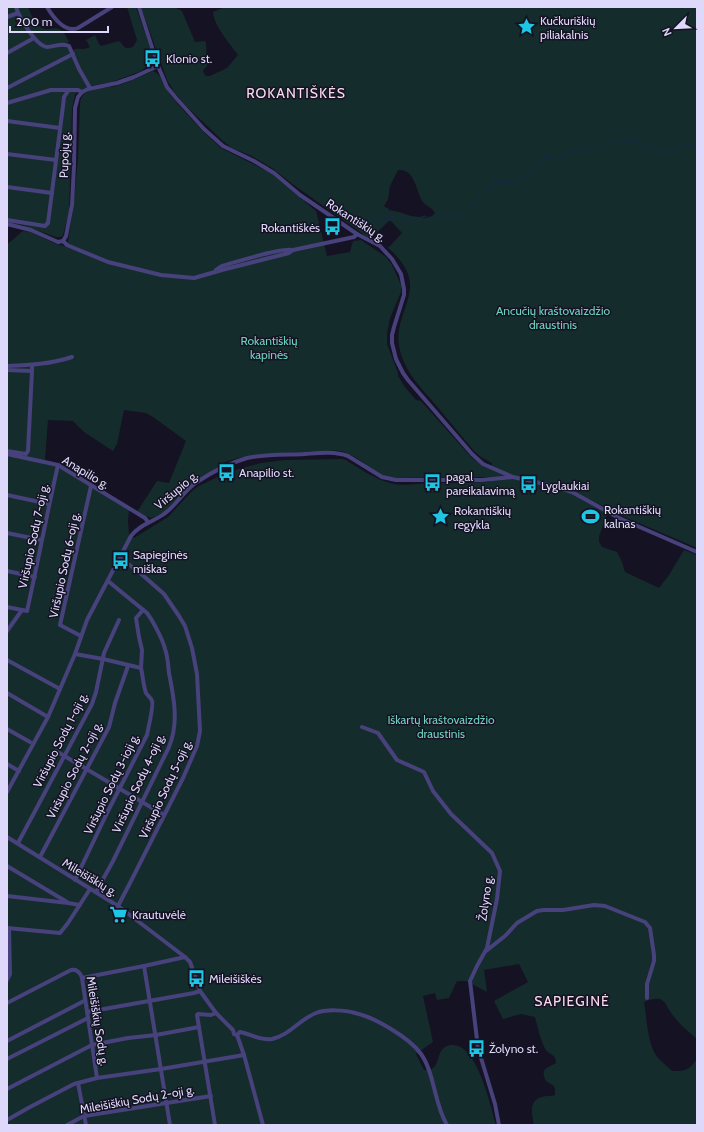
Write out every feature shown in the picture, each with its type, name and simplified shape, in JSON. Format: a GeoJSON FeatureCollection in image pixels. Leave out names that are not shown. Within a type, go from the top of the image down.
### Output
{"type":"FeatureCollection","features":[{"type":"Feature","properties":{"kind":"street"},"geometry":{"type":"LineString","coordinates":[[16,7],[18,13],[34,38],[42,45],[49,47],[67,44],[70,47],[82,75],[90,88]]}},
{"type":"Feature","properties":{"kind":"street"},"geometry":{"type":"LineString","coordinates":[[47,7],[68,29],[73,30],[112,7]]}},
{"type":"Feature","properties":{"kind":"street","name":"Rokantiškių g."},"geometry":{"type":"LineString","coordinates":[[139,7],[158,66],[167,87],[204,129],[225,147],[254,161],[274,173],[300,195],[357,234],[376,244],[392,259],[401,274],[404,289],[404,295],[392,335],[392,343],[395,354],[403,373],[421,396],[472,454],[483,464],[513,477],[572,492],[619,518],[697,552]]}},
{"type":"Feature","properties":{"kind":"street"},"geometry":{"type":"LineString","coordinates":[[7,17],[18,13]]}},
{"type":"Feature","properties":{"kind":"street"},"geometry":{"type":"LineString","coordinates":[[7,53],[34,38]]}},
{"type":"Feature","properties":{"kind":"street"},"geometry":{"type":"LineString","coordinates":[[7,88],[73,54]]}},
{"type":"Feature","properties":{"kind":"street"},"geometry":{"type":"LineString","coordinates":[[7,103],[51,90],[78,90],[82,92],[90,88],[117,83],[158,66]]}},
{"type":"Feature","properties":{"kind":"street"},"geometry":{"type":"LineString","coordinates":[[7,220],[45,226],[48,223],[64,97],[68,91]]}},
{"type":"Feature","properties":{"kind":"street","name":"Pupojų g."},"geometry":{"type":"LineString","coordinates":[[63,241],[66,236],[72,205],[75,108],[76,102],[82,92]]}},
{"type":"Feature","properties":{"kind":"street"},"geometry":{"type":"LineString","coordinates":[[7,121],[60,128]]}},
{"type":"Feature","properties":{"kind":"street"},"geometry":{"type":"LineString","coordinates":[[7,154],[56,160]]}},
{"type":"Feature","properties":{"kind":"street"},"geometry":{"type":"LineString","coordinates":[[7,187],[52,194]]}},
{"type":"Feature","properties":{"kind":"street"},"geometry":{"type":"LineString","coordinates":[[7,224],[31,230],[58,242],[63,241],[67,245],[102,260],[161,275],[194,278],[289,253],[293,250],[354,237],[357,234]]}},
{"type":"Feature","properties":{"kind":"street"},"geometry":{"type":"LineString","coordinates":[[7,366],[32,365],[72,357]]}},
{"type":"Feature","properties":{"kind":"street"},"geometry":{"type":"LineString","coordinates":[[7,451],[26,454],[28,452],[32,365]]}},
{"type":"Feature","properties":{"kind":"street"},"geometry":{"type":"LineString","coordinates":[[7,370],[32,371]]}},
{"type":"Feature","properties":{"kind":"street","name":"Viršupio g."},"geometry":{"type":"LineString","coordinates":[[7,792],[48,717],[75,654],[87,620],[131,536],[136,530],[148,522],[160,517],[169,510],[192,485],[248,458],[328,453],[343,454],[382,477],[396,480],[482,480],[513,477]]}},
{"type":"Feature","properties":{"kind":"street","name":"Anapilio g."},"geometry":{"type":"LineString","coordinates":[[7,454],[58,465],[145,518],[148,522]]}},
{"type":"Feature","properties":{"kind":"street","name":"Viršupio Sodų 7-oji g."},"geometry":{"type":"LineString","coordinates":[[24,610],[35,576],[41,540],[58,465]]}},
{"type":"Feature","properties":{"kind":"street","name":"Viršupio Sodų 6-oji g."},"geometry":{"type":"LineString","coordinates":[[82,636],[60,625],[91,486]]}},
{"type":"Feature","properties":{"kind":"street"},"geometry":{"type":"LineString","coordinates":[[7,495],[49,504]]}},
{"type":"Feature","properties":{"kind":"street"},"geometry":{"type":"LineString","coordinates":[[7,533],[41,540]]}},
{"type":"Feature","properties":{"kind":"street","name":"Viršupio Sodų 5-oji g."},"geometry":{"type":"LineString","coordinates":[[118,906],[195,752],[200,731],[198,688],[192,648],[187,632],[173,606],[164,594],[120,558]]}},
{"type":"Feature","properties":{"kind":"street"},"geometry":{"type":"LineString","coordinates":[[7,571],[35,576]]}},
{"type":"Feature","properties":{"kind":"street","name":"Viršupio Sodų 4-oji g."},"geometry":{"type":"LineString","coordinates":[[96,892],[171,741],[175,716],[173,692],[165,648],[151,619],[143,610],[108,581]]}},
{"type":"Feature","properties":{"kind":"street"},"geometry":{"type":"LineString","coordinates":[[7,607],[24,610],[7,631]]}},
{"type":"Feature","properties":{"kind":"street","name":"Viršupio Sodų 3-ioji g."},"geometry":{"type":"LineString","coordinates":[[75,880],[149,728],[152,702],[145,690],[141,668],[142,650],[136,618],[143,610]]}},
{"type":"Feature","properties":{"kind":"street","name":"Viršupio Sodų 1-oji g."},"geometry":{"type":"LineString","coordinates":[[18,843],[92,704],[104,653],[119,620]]}},
{"type":"Feature","properties":{"kind":"street"},"geometry":{"type":"LineString","coordinates":[[75,654],[141,668]]}},
{"type":"Feature","properties":{"kind":"street"},"geometry":{"type":"LineString","coordinates":[[7,660],[60,689]]}},
{"type":"Feature","properties":{"kind":"street","name":"Viršupio Sodų 2-oji g."},"geometry":{"type":"LineString","coordinates":[[40,858],[109,727],[128,666]]}},
{"type":"Feature","properties":{"kind":"street"},"geometry":{"type":"LineString","coordinates":[[7,693],[48,717]]}},
{"type":"Feature","properties":{"kind":"street","name":"Žolyno g."},"geometry":{"type":"LineString","coordinates":[[362,727],[378,733],[397,760],[424,772],[433,791],[451,814],[492,854],[500,871],[497,899],[486,951],[470,981],[478,1048],[495,1104],[499,1125]]}},
{"type":"Feature","properties":{"kind":"street"},"geometry":{"type":"LineString","coordinates":[[7,729],[30,742]]}},
{"type":"Feature","properties":{"kind":"street"},"geometry":{"type":"LineString","coordinates":[[56,751],[164,815]]}},
{"type":"Feature","properties":{"kind":"street"},"geometry":{"type":"LineString","coordinates":[[7,764],[19,772]]}},
{"type":"Feature","properties":{"kind":"street","name":"Mileišiškių g."},"geometry":{"type":"LineString","coordinates":[[7,837],[118,906],[185,957],[191,966],[195,981],[200,991],[216,1013],[233,1030],[238,1028],[238,1034]]}},
{"type":"Feature","properties":{"kind":"street"},"geometry":{"type":"LineString","coordinates":[[7,866],[68,903]]}},
{"type":"Feature","properties":{"kind":"street"},"geometry":{"type":"LineString","coordinates":[[7,980],[10,974],[8,928],[60,933],[90,889]]}},
{"type":"Feature","properties":{"kind":"street"},"geometry":{"type":"LineString","coordinates":[[7,896],[80,905]]}},
{"type":"Feature","properties":{"kind":"street"},"geometry":{"type":"LineString","coordinates":[[486,951],[505,936],[516,924],[537,911],[563,910],[594,905],[604,906],[645,922],[650,928],[654,961],[647,984],[647,998]]}},
{"type":"Feature","properties":{"kind":"street"},"geometry":{"type":"LineString","coordinates":[[82,978],[185,957]]}},
{"type":"Feature","properties":{"kind":"street"},"geometry":{"type":"LineString","coordinates":[[144,966],[170,1125]]}},
{"type":"Feature","properties":{"kind":"street","name":"Mileišiškių Sodų g."},"geometry":{"type":"LineString","coordinates":[[7,1003],[71,970],[77,970],[81,974],[82,978],[84,1001],[97,1078],[244,1055]]}},
{"type":"Feature","properties":{"kind":"street"},"geometry":{"type":"LineString","coordinates":[[87,1012],[200,991]]}},
{"type":"Feature","properties":{"kind":"street"},"geometry":{"type":"LineString","coordinates":[[7,1041],[84,1001]]}},
{"type":"Feature","properties":{"kind":"street"},"geometry":{"type":"LineString","coordinates":[[263,1125],[238,1034],[246,1033],[262,1039],[274,1038],[286,1033],[308,1017],[320,1011],[327,1010],[351,1012],[366,1016],[402,1036],[416,1048],[421,1054],[432,1079],[441,1113],[447,1125]]}},
{"type":"Feature","properties":{"kind":"street"},"geometry":{"type":"LineString","coordinates":[[215,1125],[198,1014],[211,1015],[216,1013]]}},
{"type":"Feature","properties":{"kind":"street"},"geometry":{"type":"LineString","coordinates":[[7,1059],[88,1018]]}},
{"type":"Feature","properties":{"kind":"street"},"geometry":{"type":"LineString","coordinates":[[7,1089],[92,1045],[199,1027]]}},
{"type":"Feature","properties":{"kind":"street"},"geometry":{"type":"LineString","coordinates":[[7,1120],[78,1083],[97,1078]]}},
{"type":"Feature","properties":{"kind":"street"},"geometry":{"type":"LineString","coordinates":[[78,1083],[86,1125]]}},
{"type":"Feature","properties":{"kind":"street","name":"Mileišiškių Sodų 2-oji g."},"geometry":{"type":"LineString","coordinates":[[68,1125],[84,1116],[211,1096]]}},
{"type":"Feature","properties":{"kind":"green space"},"geometry":{"type":"Polygon","coordinates":[[[7,7],[28,7],[32,17],[43,29],[54,28],[61,30],[69,42],[66,43],[73,50],[90,47],[86,40],[95,35],[101,46],[119,41],[126,48],[133,47],[137,40],[127,7],[136,7],[152,53],[146,67],[141,71],[112,82],[90,86],[75,94],[72,109],[69,212],[63,235],[61,237],[56,237],[22,225],[7,222],[7,7]]]}},
{"type":"Feature","properties":{"kind":"green space"},"geometry":{"type":"Polygon","coordinates":[[[141,7],[174,7],[182,11],[195,42],[205,41],[206,43],[207,66],[203,70],[206,76],[210,76],[227,68],[238,55],[223,35],[214,17],[213,12],[225,7],[697,7],[697,548],[620,515],[590,499],[609,510],[599,536],[599,542],[602,547],[617,552],[625,572],[659,588],[669,575],[684,550],[697,555],[697,1039],[679,1023],[662,1000],[654,999],[644,1002],[650,1039],[654,1053],[658,1058],[672,1071],[686,1070],[697,1059],[697,1125],[534,1125],[532,1108],[535,1101],[544,1096],[555,1095],[554,1086],[546,1081],[544,1070],[556,1063],[555,1058],[543,1045],[535,1017],[521,1014],[503,1019],[494,1001],[528,982],[519,964],[484,970],[487,992],[466,981],[457,981],[449,998],[437,1000],[435,993],[423,996],[433,1042],[416,1054],[424,1070],[430,1070],[435,1066],[441,1050],[445,1047],[456,1045],[465,1050],[473,1060],[486,1088],[496,1125],[7,1125],[7,244],[23,231],[31,232],[54,243],[67,247],[73,210],[78,159],[80,103],[82,97],[88,91],[98,88],[113,87],[153,71],[161,78],[171,96],[201,129],[221,148],[271,173],[316,211],[327,256],[350,252],[353,241],[361,240],[386,257],[392,265],[401,285],[401,292],[390,318],[387,334],[387,344],[398,376],[416,400],[421,401],[471,457],[483,466],[491,469],[492,463],[474,451],[415,381],[401,354],[398,339],[400,325],[408,301],[410,289],[409,276],[402,263],[388,248],[402,233],[391,221],[389,221],[370,239],[272,168],[252,156],[232,148],[223,141],[187,107],[175,93],[167,80],[141,7]],[[398,170],[390,186],[388,199],[384,206],[389,210],[411,216],[427,218],[432,216],[435,213],[423,202],[412,177],[404,170],[398,170]],[[124,410],[117,444],[113,451],[84,432],[73,421],[48,420],[45,460],[60,464],[129,510],[129,534],[134,538],[168,517],[197,487],[228,472],[261,463],[285,460],[342,459],[379,479],[395,484],[406,485],[428,483],[489,482],[489,477],[388,477],[377,473],[352,455],[337,451],[263,454],[231,460],[220,464],[218,468],[191,484],[163,513],[151,518],[137,512],[157,481],[169,483],[186,441],[146,413],[124,410]]]}},
{"type":"Feature","properties":{"kind":"waterway"},"geometry":{"type":"LineString","coordinates":[[370,235],[390,216],[411,220],[425,216],[431,218],[461,213],[471,206],[493,185],[517,181],[539,165],[540,158],[547,156],[559,158],[577,149],[584,151],[592,147],[597,148],[621,140],[634,141],[666,152],[697,142]]}},
{"type":"Feature","properties":{"kind":"waterway"},"geometry":{"type":"LineString","coordinates":[[388,208],[387,211],[390,216]]}},
{"type":"Feature","properties":{"kind":"waterway"},"geometry":{"type":"LineString","coordinates":[[364,229],[371,223],[375,222],[376,219],[380,217],[384,219]]}},
{"type":"Feature","properties":{"kind":"place","name":"Kučkuriškių piliakalnis"},"geometry":{"type":"Point","coordinates":[527,27]}},
{"type":"Feature","properties":{"kind":"place","name":"Klonio st."},"geometry":{"type":"Point","coordinates":[153,58]}},
{"type":"Feature","properties":{"kind":"place","name":"Rokantiškės"},"geometry":{"type":"Point","coordinates":[333,227]}},
{"type":"Feature","properties":{"kind":"place","name":"Anapilio st."},"geometry":{"type":"Point","coordinates":[226,472]}},
{"type":"Feature","properties":{"kind":"place","name":"pagal pareikalavimą"},"geometry":{"type":"Point","coordinates":[433,483]}},
{"type":"Feature","properties":{"kind":"place","name":"Lyglaukiai"},"geometry":{"type":"Point","coordinates":[528,485]}},
{"type":"Feature","properties":{"kind":"place","name":"Rokantiškių kalnas"},"geometry":{"type":"Point","coordinates":[591,516]}},
{"type":"Feature","properties":{"kind":"place","name":"Rokantiškių regykla"},"geometry":{"type":"Point","coordinates":[441,517]}},
{"type":"Feature","properties":{"kind":"place","name":"Sapieginės miškas"},"geometry":{"type":"Point","coordinates":[120,561]}},
{"type":"Feature","properties":{"kind":"place","name":"Krautuvėlė"},"geometry":{"type":"Point","coordinates":[119,914]}},
{"type":"Feature","properties":{"kind":"place","name":"Mileišiškės"},"geometry":{"type":"Point","coordinates":[196,978]}},
{"type":"Feature","properties":{"kind":"place","name":"Žolyno st."},"geometry":{"type":"Point","coordinates":[476,1048]}},
{"type":"Feature","properties":{"kind":"district","name":"ROKANTIŠKĖS"},"geometry":{"type":"Point","coordinates":[296,93]}},
{"type":"Feature","properties":{"kind":"district","name":"SAPIEGINĖ"},"geometry":{"type":"Point","coordinates":[572,1001]}},
{"type":"Feature","properties":{"kind":"park label","name":"Ancučių kraštovaizdžio draustinis"},"geometry":{"type":"Point","coordinates":[553,317]}},
{"type":"Feature","properties":{"kind":"park label","name":"Rokantiškių kapinės"},"geometry":{"type":"Point","coordinates":[269,347]}},
{"type":"Feature","properties":{"kind":"park label","name":"Iškartų kraštovaizdžio draustinis"},"geometry":{"type":"Point","coordinates":[441,726]}}]}
